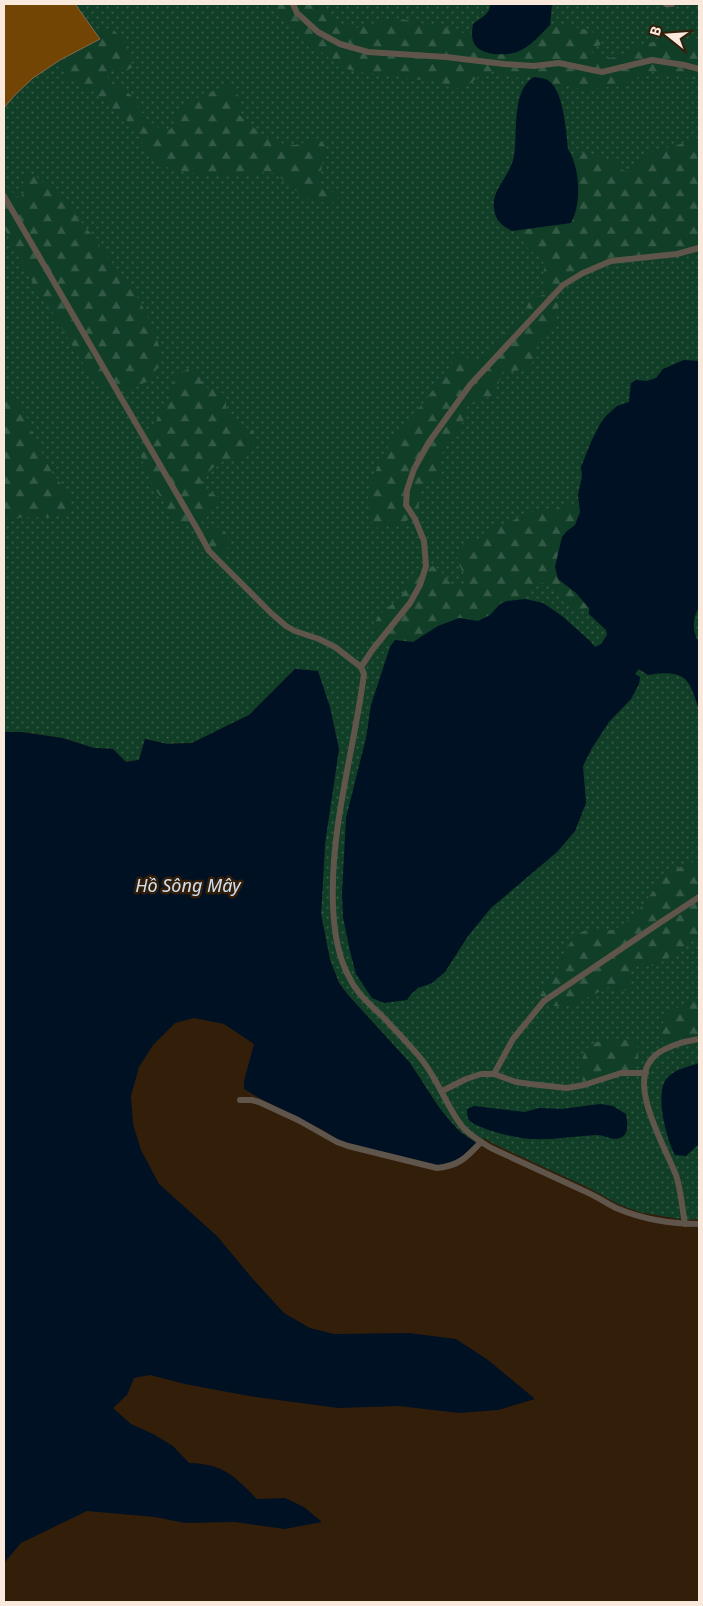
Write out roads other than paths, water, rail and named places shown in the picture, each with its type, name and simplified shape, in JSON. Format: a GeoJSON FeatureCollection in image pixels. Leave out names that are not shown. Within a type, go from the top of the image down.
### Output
{"type":"FeatureCollection","features":[{"type":"Feature","properties":{"kind":"lane"},"geometry":{"type":"LineString","coordinates":[[293,4],[297,13],[318,32],[340,44],[368,52],[446,57],[534,66],[559,63],[602,72],[652,60],[699,69]]}},
{"type":"Feature","properties":{"kind":"lane"},"geometry":{"type":"LineString","coordinates":[[666,4],[672,4]]}},
{"type":"Feature","properties":{"kind":"lane"},"geometry":{"type":"LineString","coordinates":[[4,196],[209,551],[232,576],[286,626],[334,647],[361,667],[364,674],[342,798],[332,879],[334,924],[339,954],[348,976],[362,997],[404,1038],[423,1061],[462,1126],[481,1142],[638,1216],[685,1224],[699,1224]]}},
{"type":"Feature","properties":{"kind":"lane"},"geometry":{"type":"LineString","coordinates":[[361,667],[410,603],[420,585],[426,566],[424,541],[415,519],[406,505],[407,490],[414,469],[429,442],[470,385],[563,285],[583,273],[611,261],[677,254],[699,248]]}},
{"type":"Feature","properties":{"kind":"lane"},"geometry":{"type":"LineString","coordinates":[[494,1074],[513,1039],[544,1001],[699,898]]}},
{"type":"Feature","properties":{"kind":"lane"},"geometry":{"type":"LineString","coordinates":[[685,1224],[677,1177],[647,1105],[644,1090],[647,1067],[651,1058],[667,1048],[699,1039]]}},
{"type":"Feature","properties":{"kind":"lane"},"geometry":{"type":"LineString","coordinates":[[442,1091],[466,1079],[482,1074],[494,1074],[516,1082],[567,1088],[584,1085],[621,1073],[646,1073]]}},
{"type":"Feature","properties":{"kind":"lane"},"geometry":{"type":"LineString","coordinates":[[240,1100],[259,1102],[348,1146],[437,1168],[449,1167],[460,1162],[481,1142]]}},
{"type":"Feature","properties":{"kind":"water"},"geometry":{"type":"Polygon","coordinates":[[[490,4],[552,4],[550,25],[531,44],[522,50],[506,54],[487,53],[474,43],[472,31],[473,24],[487,13],[490,4]]]}},
{"type":"Feature","properties":{"kind":"water"},"geometry":{"type":"Polygon","coordinates":[[[534,77],[549,81],[554,86],[561,103],[568,149],[577,175],[577,206],[571,223],[512,231],[502,225],[497,219],[494,201],[495,195],[509,170],[514,156],[517,113],[522,92],[527,83],[534,77]]]}},
{"type":"Feature","properties":{"kind":"water"},"geometry":{"type":"Polygon","coordinates":[[[684,360],[699,361],[699,607],[694,625],[699,643],[699,709],[690,685],[681,676],[667,673],[648,675],[639,669],[635,674],[640,677],[639,684],[631,699],[609,722],[583,766],[586,803],[575,831],[557,852],[491,908],[468,936],[445,972],[432,983],[418,988],[407,1000],[384,1003],[372,998],[356,974],[343,917],[342,894],[346,818],[366,738],[371,705],[390,647],[395,640],[413,642],[438,626],[459,618],[478,621],[490,615],[500,604],[507,601],[525,599],[543,603],[562,616],[595,647],[601,644],[607,635],[606,630],[589,614],[589,608],[576,593],[558,579],[555,567],[562,537],[575,525],[580,512],[578,495],[582,477],[581,467],[600,424],[617,406],[629,402],[631,383],[636,380],[647,381],[656,378],[663,369],[684,360]]]}},
{"type":"Feature","properties":{"kind":"water","name":"Hồ Sông Mây"},"geometry":{"type":"Polygon","coordinates":[[[295,669],[318,671],[330,707],[339,749],[325,844],[321,914],[330,960],[339,983],[348,995],[410,1063],[450,1121],[459,1131],[476,1143],[459,1158],[449,1163],[437,1165],[337,1140],[323,1130],[244,1089],[244,1081],[254,1044],[224,1024],[194,1018],[175,1023],[153,1045],[139,1067],[131,1096],[133,1124],[141,1150],[159,1184],[217,1236],[284,1313],[310,1328],[334,1334],[409,1333],[456,1339],[488,1360],[535,1399],[498,1410],[459,1413],[399,1406],[338,1408],[249,1396],[185,1384],[150,1375],[134,1378],[127,1395],[113,1408],[131,1424],[173,1446],[189,1463],[211,1466],[227,1473],[242,1484],[257,1499],[285,1498],[304,1507],[322,1522],[285,1529],[235,1522],[185,1523],[155,1517],[87,1511],[21,1543],[4,1563],[4,732],[21,732],[62,738],[94,748],[113,749],[126,762],[139,760],[145,739],[167,744],[192,743],[249,715],[295,669]]]}},
{"type":"Feature","properties":{"kind":"water"},"geometry":{"type":"Polygon","coordinates":[[[699,1063],[699,1144],[686,1156],[675,1155],[668,1138],[663,1116],[662,1093],[664,1084],[668,1077],[675,1072],[699,1063]]]}},
{"type":"Feature","properties":{"kind":"water"},"geometry":{"type":"Polygon","coordinates":[[[600,1104],[613,1106],[626,1114],[627,1131],[620,1138],[597,1135],[526,1139],[480,1127],[469,1120],[467,1113],[467,1109],[474,1106],[525,1112],[539,1108],[562,1109],[600,1104]]]}}]}
